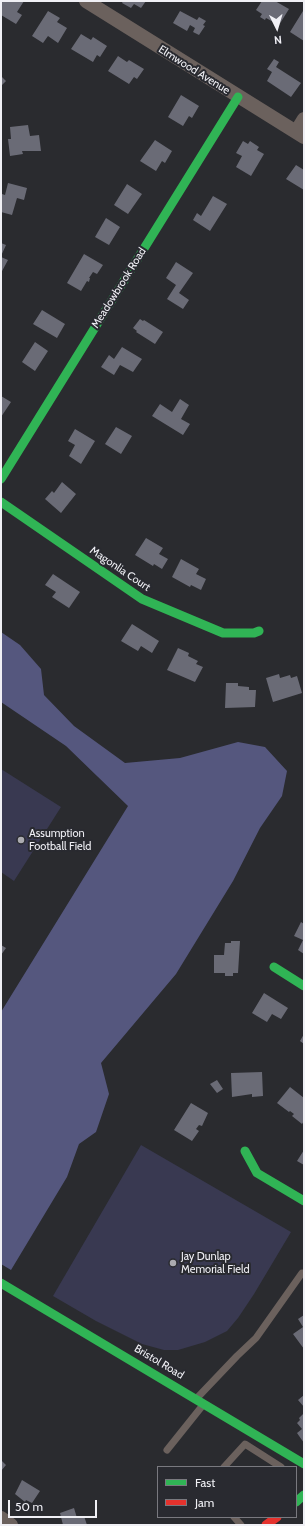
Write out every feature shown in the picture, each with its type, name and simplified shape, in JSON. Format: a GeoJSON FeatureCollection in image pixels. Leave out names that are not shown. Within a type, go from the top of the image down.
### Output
{"type":"FeatureCollection","features":[{"type":"Feature","properties":{"kind":"street","name":"Elmwood Avenue"},"geometry":{"type":"LineString","coordinates":[[86,1],[238,97],[300,134]]}},
{"type":"Feature","properties":{"kind":"street","name":"Meadowbrook Road"},"geometry":{"type":"LineString","coordinates":[[1,479],[238,97]]}},
{"type":"Feature","properties":{"kind":"street"},"geometry":{"type":"LineString","coordinates":[[300,134],[304,119]]}},
{"type":"Feature","properties":{"kind":"street","name":"Magonlia Court"},"geometry":{"type":"LineString","coordinates":[[1,502],[142,599],[223,633],[254,633],[260,631]]}},
{"type":"Feature","properties":{"kind":"street"},"geometry":{"type":"LineString","coordinates":[[274,967],[304,986]]}},
{"type":"Feature","properties":{"kind":"street"},"geometry":{"type":"LineString","coordinates":[[245,1151],[257,1173],[304,1201]]}},
{"type":"Feature","properties":{"kind":"street","name":"Bristol Road"},"geometry":{"type":"LineString","coordinates":[[1,1283],[253,1432],[304,1464]]}},
{"type":"Feature","properties":{"kind":"street"},"geometry":{"type":"LineString","coordinates":[[1,1518],[11,1525]]}},
{"type":"Feature","properties":{"kind":"street"},"geometry":{"type":"LineString","coordinates":[[266,1525],[275,1518]]}},
{"type":"Feature","properties":{"kind":"lane"},"geometry":{"type":"LineString","coordinates":[[167,1450],[201,1401],[237,1356],[256,1338],[302,1273],[304,1273]]}},
{"type":"Feature","properties":{"kind":"lane"},"geometry":{"type":"LineString","coordinates":[[225,1466],[245,1444],[253,1432]]}},
{"type":"Feature","properties":{"kind":"lane"},"geometry":{"type":"LineString","coordinates":[[245,1444],[279,1466]]}},
{"type":"Feature","properties":{"kind":"lane"},"geometry":{"type":"LineString","coordinates":[[286,1466],[295,1458]]}},
{"type":"Feature","properties":{"kind":"shaded area"},"geometry":{"type":"Polygon","coordinates":[[[1,632],[20,645],[41,669],[44,695],[74,726],[125,763],[180,758],[238,742],[265,747],[287,771],[282,796],[260,828],[233,881],[176,974],[101,1063],[109,1094],[96,1132],[79,1144],[67,1177],[11,1270],[1,1264],[1,1012],[128,806],[66,746],[1,702],[1,632]]]}},
{"type":"Feature","properties":{"kind":"shaded area","name":"Assumption Football Field"},"geometry":{"type":"Polygon","coordinates":[[[1,769],[61,807],[14,881],[1,872],[1,769]]]}},
{"type":"Feature","properties":{"kind":"shaded area","name":"Jay Dunlap Memorial Field"},"geometry":{"type":"Polygon","coordinates":[[[141,1145],[291,1232],[254,1294],[238,1318],[227,1331],[205,1342],[178,1350],[164,1350],[142,1344],[96,1321],[53,1296],[141,1145]]]}},
{"type":"Feature","properties":{"kind":"building"},"geometry":{"type":"Polygon","coordinates":[[[3,1],[24,1],[17,12],[22,15],[16,24],[1,15],[1,4],[3,1]]]}},
{"type":"Feature","properties":{"kind":"building"},"geometry":{"type":"Polygon","coordinates":[[[123,1],[146,1],[141,8],[134,4],[131,8],[122,3],[123,1]]]}},
{"type":"Feature","properties":{"kind":"building"},"geometry":{"type":"Polygon","coordinates":[[[262,1],[275,1],[289,9],[279,25],[266,18],[265,20],[260,17],[262,14],[256,10],[262,1]]]}},
{"type":"Feature","properties":{"kind":"building"},"geometry":{"type":"Polygon","coordinates":[[[48,11],[60,18],[57,22],[67,28],[58,43],[48,36],[43,43],[32,36],[48,11]]]}},
{"type":"Feature","properties":{"kind":"building"},"geometry":{"type":"Polygon","coordinates":[[[180,11],[197,20],[199,17],[206,21],[203,25],[205,26],[199,35],[193,32],[195,28],[190,25],[187,31],[173,23],[180,11]]]}},
{"type":"Feature","properties":{"kind":"building"},"geometry":{"type":"Polygon","coordinates":[[[303,11],[304,12],[304,41],[290,32],[303,11]]]}},
{"type":"Feature","properties":{"kind":"building"},"geometry":{"type":"Polygon","coordinates":[[[81,34],[91,40],[93,37],[107,46],[100,57],[97,55],[93,62],[71,49],[81,34]]]}},
{"type":"Feature","properties":{"kind":"building"},"geometry":{"type":"Polygon","coordinates":[[[118,56],[127,62],[129,60],[144,69],[137,79],[134,77],[129,84],[108,71],[118,56]]]}},
{"type":"Feature","properties":{"kind":"building"},"geometry":{"type":"Polygon","coordinates":[[[274,59],[279,62],[276,67],[301,83],[291,97],[267,81],[272,72],[267,69],[274,59]]]}},
{"type":"Feature","properties":{"kind":"building"},"geometry":{"type":"Polygon","coordinates":[[[1,76],[6,81],[1,86],[1,76]]]}},
{"type":"Feature","properties":{"kind":"building"},"geometry":{"type":"Polygon","coordinates":[[[181,95],[199,106],[192,118],[189,116],[183,126],[168,117],[181,95]]]}},
{"type":"Feature","properties":{"kind":"building"},"geometry":{"type":"Polygon","coordinates":[[[28,125],[30,136],[39,135],[41,151],[22,151],[23,154],[10,156],[8,139],[11,139],[10,127],[28,125]]]}},
{"type":"Feature","properties":{"kind":"building"},"geometry":{"type":"Polygon","coordinates":[[[155,140],[172,151],[165,163],[162,161],[156,171],[140,161],[155,140]]]}},
{"type":"Feature","properties":{"kind":"building"},"geometry":{"type":"Polygon","coordinates":[[[243,141],[248,144],[250,141],[259,147],[257,150],[264,154],[251,176],[236,167],[242,156],[236,153],[243,141]]]}},
{"type":"Feature","properties":{"kind":"building"},"geometry":{"type":"Polygon","coordinates":[[[296,165],[304,170],[304,190],[286,179],[296,165]]]}},
{"type":"Feature","properties":{"kind":"building"},"geometry":{"type":"Polygon","coordinates":[[[8,183],[27,188],[24,200],[17,198],[12,215],[1,212],[1,198],[2,194],[5,195],[8,183]]]}},
{"type":"Feature","properties":{"kind":"building"},"geometry":{"type":"Polygon","coordinates":[[[127,184],[142,194],[128,214],[114,205],[127,184]]]}},
{"type":"Feature","properties":{"kind":"building"},"geometry":{"type":"Polygon","coordinates":[[[213,196],[227,204],[210,231],[193,220],[197,213],[201,216],[213,196]]]}},
{"type":"Feature","properties":{"kind":"building"},"geometry":{"type":"Polygon","coordinates":[[[106,218],[120,227],[109,245],[95,237],[106,218]]]}},
{"type":"Feature","properties":{"kind":"building"},"geometry":{"type":"Polygon","coordinates":[[[1,243],[6,245],[1,256],[1,243]]]}},
{"type":"Feature","properties":{"kind":"building"},"geometry":{"type":"Polygon","coordinates":[[[84,254],[103,265],[97,274],[93,272],[89,278],[89,282],[87,281],[81,291],[67,283],[84,254]]]}},
{"type":"Feature","properties":{"kind":"building"},"geometry":{"type":"Polygon","coordinates":[[[1,257],[8,260],[1,273],[1,257]]]}},
{"type":"Feature","properties":{"kind":"building"},"geometry":{"type":"Polygon","coordinates":[[[176,262],[193,273],[179,293],[189,300],[183,309],[167,299],[176,285],[166,278],[176,262]]]}},
{"type":"Feature","properties":{"kind":"building"},"geometry":{"type":"Polygon","coordinates":[[[42,310],[65,324],[57,338],[33,324],[42,310]]]}},
{"type":"Feature","properties":{"kind":"building"},"geometry":{"type":"Polygon","coordinates":[[[140,319],[163,332],[155,344],[136,332],[137,331],[133,328],[140,319]]]}},
{"type":"Feature","properties":{"kind":"building"},"geometry":{"type":"Polygon","coordinates":[[[35,342],[48,351],[35,371],[22,362],[35,342]]]}},
{"type":"Feature","properties":{"kind":"building"},"geometry":{"type":"Polygon","coordinates":[[[122,347],[142,359],[133,372],[120,365],[114,375],[101,367],[109,355],[114,359],[122,347]]]}},
{"type":"Feature","properties":{"kind":"building"},"geometry":{"type":"Polygon","coordinates":[[[1,396],[11,402],[1,417],[1,396]]]}},
{"type":"Feature","properties":{"kind":"building"},"geometry":{"type":"Polygon","coordinates":[[[180,399],[189,405],[181,419],[190,424],[183,435],[152,416],[160,404],[172,412],[180,399]]]}},
{"type":"Feature","properties":{"kind":"building"},"geometry":{"type":"Polygon","coordinates":[[[116,427],[132,436],[121,454],[105,444],[116,427]]]}},
{"type":"Feature","properties":{"kind":"building"},"geometry":{"type":"Polygon","coordinates":[[[75,429],[95,441],[81,464],[69,456],[75,445],[68,441],[75,429]]]}},
{"type":"Feature","properties":{"kind":"building"},"geometry":{"type":"Polygon","coordinates":[[[62,482],[76,494],[61,513],[45,499],[52,491],[54,493],[62,482]]]}},
{"type":"Feature","properties":{"kind":"building"},"geometry":{"type":"Polygon","coordinates":[[[146,538],[163,548],[159,554],[168,559],[162,569],[154,564],[153,566],[135,555],[146,538]]]}},
{"type":"Feature","properties":{"kind":"building"},"geometry":{"type":"Polygon","coordinates":[[[181,559],[199,569],[196,574],[206,579],[201,590],[191,585],[190,587],[172,577],[181,559]]]}},
{"type":"Feature","properties":{"kind":"building"},"geometry":{"type":"Polygon","coordinates":[[[53,574],[80,592],[69,608],[52,597],[56,592],[45,585],[53,574]]]}},
{"type":"Feature","properties":{"kind":"building"},"geometry":{"type":"Polygon","coordinates":[[[132,624],[159,641],[152,653],[141,646],[138,651],[121,641],[132,624]]]}},
{"type":"Feature","properties":{"kind":"building"},"geometry":{"type":"Polygon","coordinates":[[[178,648],[189,653],[188,656],[198,661],[196,664],[203,667],[195,682],[167,670],[178,648]]]}},
{"type":"Feature","properties":{"kind":"building"},"geometry":{"type":"Polygon","coordinates":[[[279,674],[280,678],[290,675],[291,678],[297,676],[302,693],[273,702],[266,678],[279,674]]]}},
{"type":"Feature","properties":{"kind":"building"},"geometry":{"type":"Polygon","coordinates":[[[226,683],[238,683],[238,686],[249,687],[249,690],[256,690],[255,707],[225,708],[226,683]]]}},
{"type":"Feature","properties":{"kind":"building"},"geometry":{"type":"Polygon","coordinates":[[[301,922],[304,924],[304,954],[298,950],[303,940],[294,936],[301,922]]]}},
{"type":"Feature","properties":{"kind":"building"},"geometry":{"type":"Polygon","coordinates":[[[231,941],[240,941],[238,973],[233,973],[233,976],[225,976],[225,973],[214,973],[214,955],[224,955],[225,943],[231,943],[231,941]]]}},
{"type":"Feature","properties":{"kind":"building"},"geometry":{"type":"Polygon","coordinates":[[[1,945],[6,948],[1,955],[1,945]]]}},
{"type":"Feature","properties":{"kind":"building"},"geometry":{"type":"Polygon","coordinates":[[[264,993],[288,1008],[281,1019],[272,1014],[267,1022],[252,1013],[264,993]]]}},
{"type":"Feature","properties":{"kind":"building"},"geometry":{"type":"Polygon","coordinates":[[[304,1034],[304,1044],[300,1041],[304,1034]]]}},
{"type":"Feature","properties":{"kind":"building"},"geometry":{"type":"Polygon","coordinates":[[[262,1072],[263,1096],[252,1097],[252,1094],[232,1097],[231,1073],[262,1072]]]}},
{"type":"Feature","properties":{"kind":"building"},"geometry":{"type":"Polygon","coordinates":[[[217,1080],[223,1089],[217,1093],[210,1084],[217,1080]]]}},
{"type":"Feature","properties":{"kind":"building"},"geometry":{"type":"Polygon","coordinates":[[[290,1087],[304,1098],[304,1121],[302,1124],[292,1116],[294,1114],[277,1103],[290,1087]]]}},
{"type":"Feature","properties":{"kind":"building"},"geometry":{"type":"Polygon","coordinates":[[[191,1103],[208,1113],[202,1126],[199,1125],[196,1129],[199,1131],[192,1141],[174,1130],[191,1103]]]}},
{"type":"Feature","properties":{"kind":"building"},"geometry":{"type":"Polygon","coordinates":[[[304,1150],[304,1165],[297,1161],[304,1150]]]}},
{"type":"Feature","properties":{"kind":"building"},"geometry":{"type":"Polygon","coordinates":[[[304,1315],[304,1349],[293,1334],[303,1327],[298,1319],[304,1315]]]}},
{"type":"Feature","properties":{"kind":"building"},"geometry":{"type":"Polygon","coordinates":[[[304,1395],[304,1407],[298,1400],[304,1395]]]}},
{"type":"Feature","properties":{"kind":"building"},"geometry":{"type":"Polygon","coordinates":[[[304,1413],[304,1443],[297,1433],[302,1429],[297,1423],[300,1420],[299,1418],[304,1413]]]}},
{"type":"Feature","properties":{"kind":"building"},"geometry":{"type":"Polygon","coordinates":[[[1,1460],[6,1465],[1,1471],[1,1460]]]}},
{"type":"Feature","properties":{"kind":"building"},"geometry":{"type":"Polygon","coordinates":[[[22,1480],[40,1491],[32,1503],[26,1500],[25,1502],[15,1494],[22,1480]]]}},
{"type":"Feature","properties":{"kind":"building"},"geometry":{"type":"Polygon","coordinates":[[[74,1508],[77,1518],[84,1516],[87,1525],[63,1525],[60,1513],[74,1508]]]}},
{"type":"Feature","properties":{"kind":"traffic: fast"},"geometry":{"type":"LineString","coordinates":[[1,479],[238,97]]}},
{"type":"Feature","properties":{"kind":"traffic: fast"},"geometry":{"type":"LineString","coordinates":[[1,502],[142,599],[223,633],[254,633],[259,631]]}},
{"type":"Feature","properties":{"kind":"traffic: fast"},"geometry":{"type":"LineString","coordinates":[[274,967],[304,986]]}},
{"type":"Feature","properties":{"kind":"traffic: fast"},"geometry":{"type":"LineString","coordinates":[[245,1151],[257,1173],[304,1201]]}},
{"type":"Feature","properties":{"kind":"traffic: fast"},"geometry":{"type":"LineString","coordinates":[[1,1283],[304,1464]]}},
{"type":"Feature","properties":{"kind":"traffic: fast"},"geometry":{"type":"LineString","coordinates":[[297,1501],[304,1495]]}},
{"type":"Feature","properties":{"kind":"traffic: jam"},"geometry":{"type":"LineString","coordinates":[[266,1525],[276,1518]]}},
{"type":"Feature","properties":{"kind":"place","name":"Assumption Football Field"},"geometry":{"type":"Point","coordinates":[21,840]}},
{"type":"Feature","properties":{"kind":"place","name":"Jay Dunlap Memorial Field"},"geometry":{"type":"Point","coordinates":[173,1263]}}]}
